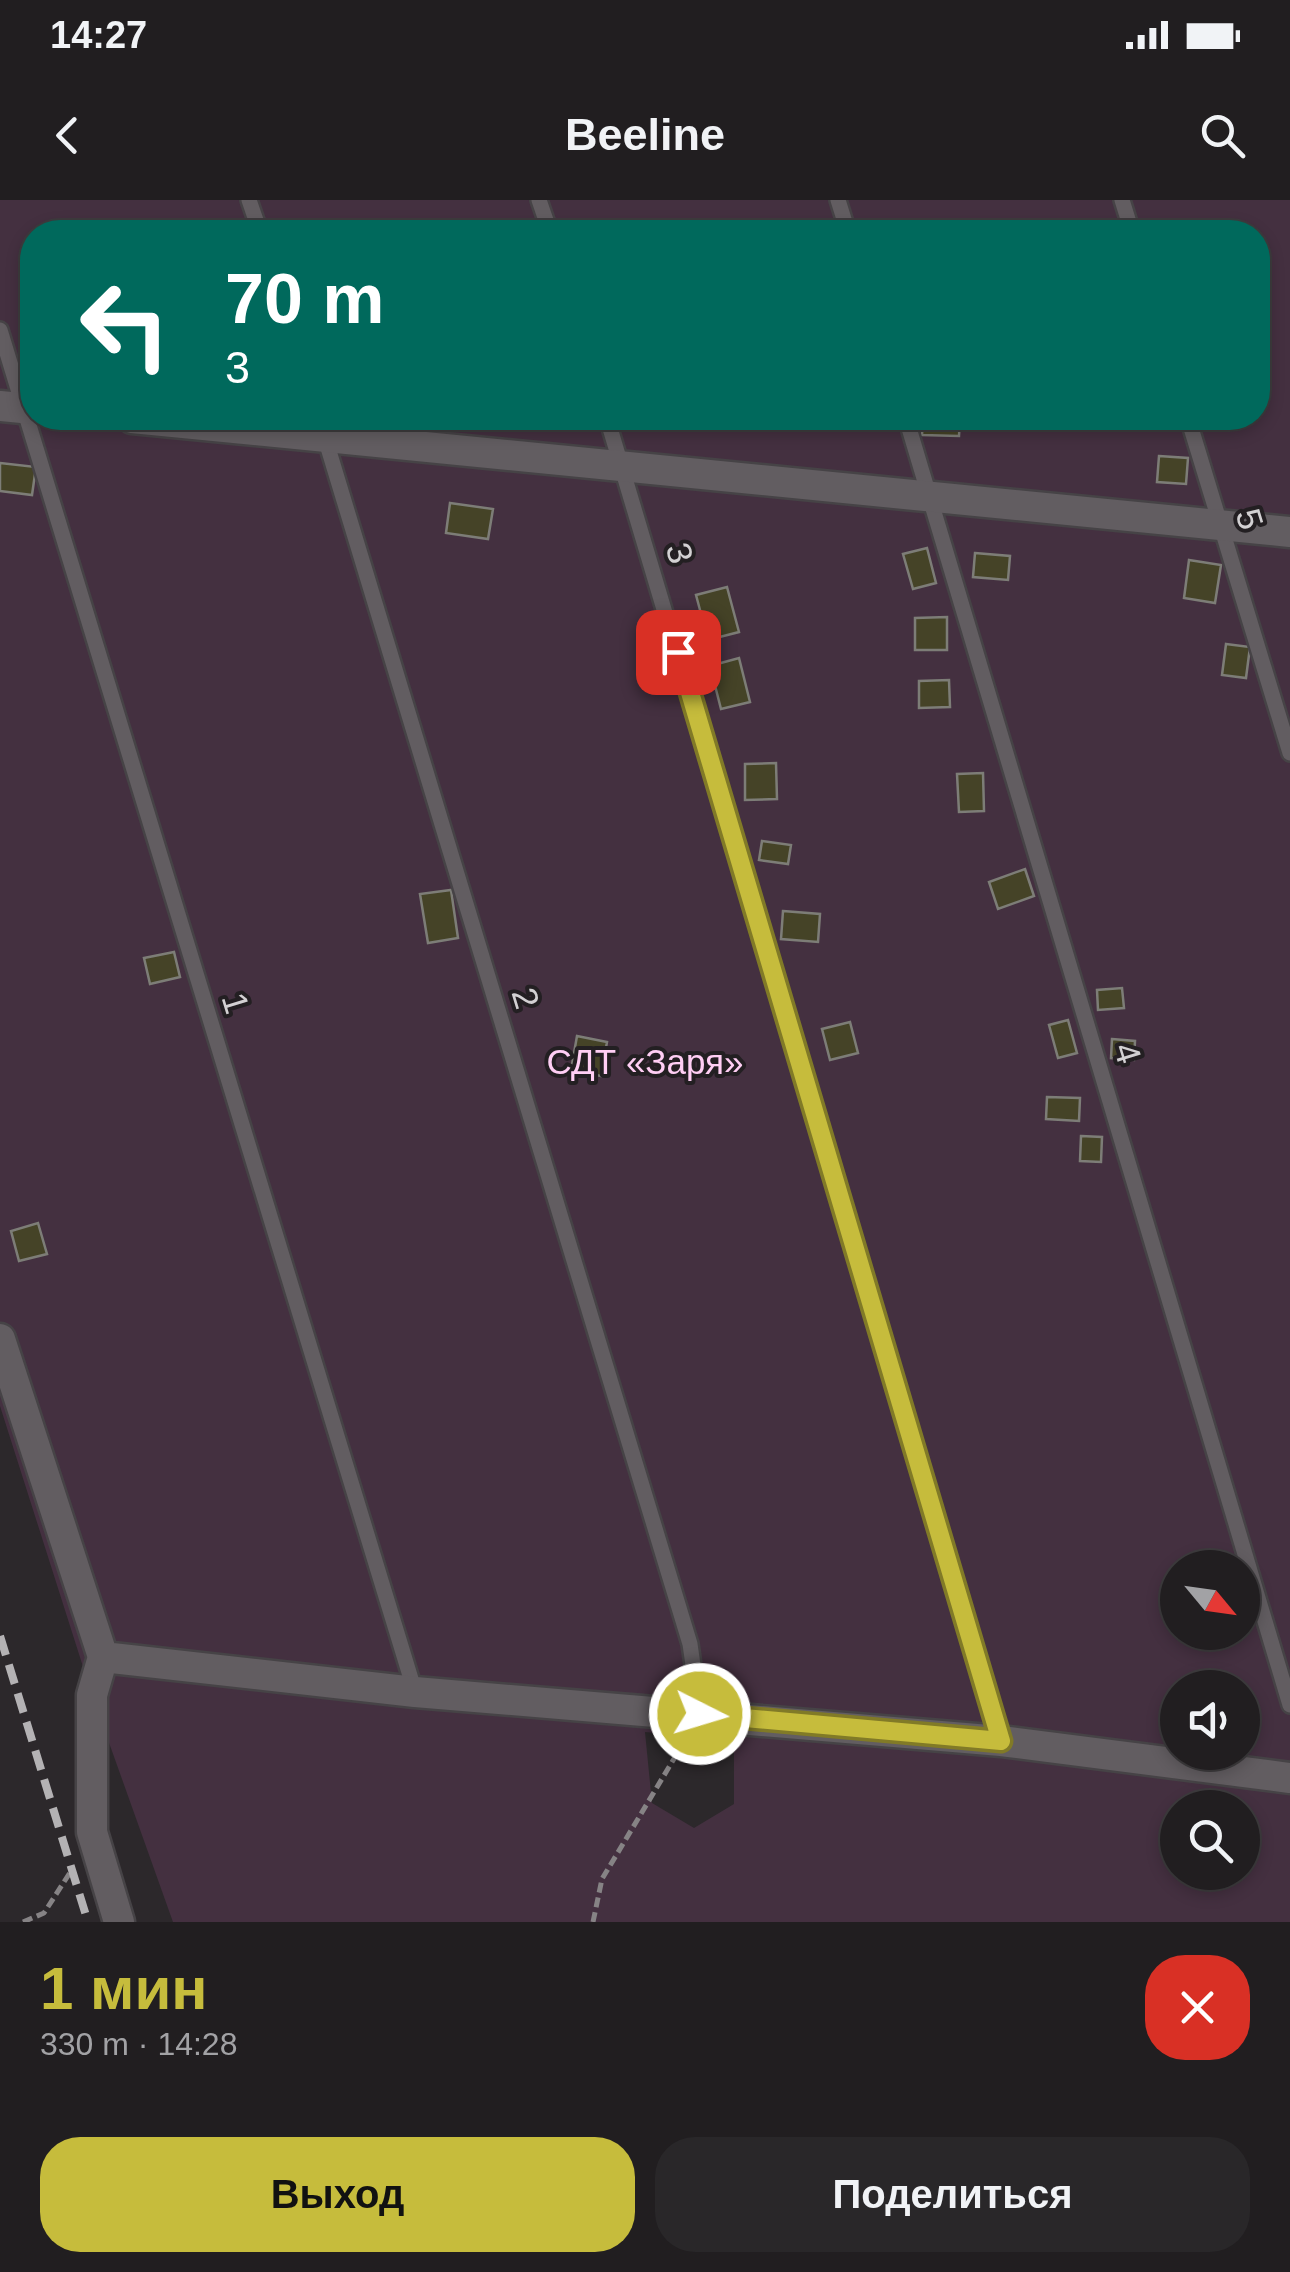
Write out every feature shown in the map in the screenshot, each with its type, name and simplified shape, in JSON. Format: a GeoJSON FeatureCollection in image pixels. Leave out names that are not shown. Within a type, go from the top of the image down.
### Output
{"type":"FeatureCollection","features":[{"type":"Feature","properties":{"kind":"street"},"geometry":{"type":"LineString","coordinates":[[354,430],[622,464],[1290,532]]}},
{"type":"Feature","properties":{"kind":"street"},"geometry":{"type":"LineString","coordinates":[[0,1339],[103,1657],[92,1695],[92,1832],[119,1922]]}},
{"type":"Feature","properties":{"kind":"street"},"geometry":{"type":"LineString","coordinates":[[103,1657],[415,1692],[1001,1741],[1290,1778]]}},
{"type":"Feature","properties":{"kind":"lane","name":"1"},"geometry":{"type":"LineString","coordinates":[[0,330],[19,408]]}},
{"type":"Feature","properties":{"kind":"lane","name":"1"},"geometry":{"type":"LineString","coordinates":[[26,430],[415,1692]]}},
{"type":"Feature","properties":{"kind":"lane","name":"2"},"geometry":{"type":"LineString","coordinates":[[323,430],[690,1644],[700,1714]]}},
{"type":"Feature","properties":{"kind":"lane","name":"3"},"geometry":{"type":"LineString","coordinates":[[611,430],[1001,1741]]}},
{"type":"Feature","properties":{"kind":"lane","name":"4"},"geometry":{"type":"LineString","coordinates":[[910,430],[1290,1705]]}},
{"type":"Feature","properties":{"kind":"lane","name":"5"},"geometry":{"type":"LineString","coordinates":[[1192,430],[1290,753]]}},
{"type":"Feature","properties":{"kind":"path"},"geometry":{"type":"LineString","coordinates":[[593,1922],[602,1880],[700,1714]]}},
{"type":"Feature","properties":{"kind":"path"},"geometry":{"type":"LineString","coordinates":[[22,1922],[44,1912],[92,1832]]}},
{"type":"Feature","properties":{"kind":"green space","name":"СДТ «Заря»"},"geometry":{"type":"Polygon","coordinates":[[[0,200],[1290,200],[1290,1922],[173,1922],[92,1695],[0,1406],[0,200]],[[645,1732],[652,1803],[694,1828],[734,1804],[734,1740],[645,1732]]]}},
{"type":"Feature","properties":{"kind":"building"},"geometry":{"type":"Polygon","coordinates":[[[922,430],[959,430],[959,436],[922,435],[922,430]]]}},
{"type":"Feature","properties":{"kind":"building"},"geometry":{"type":"Polygon","coordinates":[[[1159,456],[1188,458],[1186,484],[1157,482],[1159,456]]]}},
{"type":"Feature","properties":{"kind":"building"},"geometry":{"type":"Polygon","coordinates":[[[0,463],[36,467],[32,495],[0,491],[0,463]]]}},
{"type":"Feature","properties":{"kind":"building"},"geometry":{"type":"Polygon","coordinates":[[[450,503],[493,509],[488,539],[446,533],[450,503]]]}},
{"type":"Feature","properties":{"kind":"building"},"geometry":{"type":"Polygon","coordinates":[[[927,548],[936,583],[913,589],[903,554],[927,548]]]}},
{"type":"Feature","properties":{"kind":"building"},"geometry":{"type":"Polygon","coordinates":[[[975,553],[1010,556],[1008,580],[973,577],[975,553]]]}},
{"type":"Feature","properties":{"kind":"building"},"geometry":{"type":"Polygon","coordinates":[[[1189,560],[1221,565],[1215,603],[1184,598],[1189,560]]]}},
{"type":"Feature","properties":{"kind":"building"},"geometry":{"type":"Polygon","coordinates":[[[727,587],[739,632],[708,640],[696,595],[727,587]]]}},
{"type":"Feature","properties":{"kind":"building"},"geometry":{"type":"Polygon","coordinates":[[[947,617],[947,650],[915,650],[915,618],[947,617]]]}},
{"type":"Feature","properties":{"kind":"building"},"geometry":{"type":"Polygon","coordinates":[[[1226,644],[1250,647],[1246,678],[1222,675],[1226,644]]]}},
{"type":"Feature","properties":{"kind":"building"},"geometry":{"type":"Polygon","coordinates":[[[739,658],[750,702],[721,709],[710,666],[739,658]]]}},
{"type":"Feature","properties":{"kind":"building"},"geometry":{"type":"Polygon","coordinates":[[[949,680],[950,707],[919,708],[919,681],[949,680]]]}},
{"type":"Feature","properties":{"kind":"building"},"geometry":{"type":"Polygon","coordinates":[[[776,763],[777,799],[745,800],[745,764],[776,763]]]}},
{"type":"Feature","properties":{"kind":"building"},"geometry":{"type":"Polygon","coordinates":[[[983,773],[984,811],[959,812],[957,774],[983,773]]]}},
{"type":"Feature","properties":{"kind":"building"},"geometry":{"type":"Polygon","coordinates":[[[762,841],[791,845],[788,864],[759,860],[762,841]]]}},
{"type":"Feature","properties":{"kind":"building"},"geometry":{"type":"Polygon","coordinates":[[[1025,869],[1034,896],[998,909],[989,882],[1025,869]]]}},
{"type":"Feature","properties":{"kind":"building"},"geometry":{"type":"Polygon","coordinates":[[[451,890],[458,938],[428,943],[420,894],[451,890]]]}},
{"type":"Feature","properties":{"kind":"building"},"geometry":{"type":"Polygon","coordinates":[[[783,911],[820,914],[818,942],[781,939],[783,911]]]}},
{"type":"Feature","properties":{"kind":"building"},"geometry":{"type":"Polygon","coordinates":[[[174,952],[180,977],[150,984],[144,958],[174,952]]]}},
{"type":"Feature","properties":{"kind":"building"},"geometry":{"type":"Polygon","coordinates":[[[1122,988],[1124,1008],[1098,1010],[1097,990],[1122,988]]]}},
{"type":"Feature","properties":{"kind":"building"},"geometry":{"type":"Polygon","coordinates":[[[1068,1020],[1077,1053],[1058,1058],[1049,1025],[1068,1020]]]}},
{"type":"Feature","properties":{"kind":"building"},"geometry":{"type":"Polygon","coordinates":[[[850,1022],[858,1053],[830,1060],[822,1029],[850,1022]]]}},
{"type":"Feature","properties":{"kind":"building"},"geometry":{"type":"Polygon","coordinates":[[[577,1036],[607,1042],[601,1076],[571,1070],[577,1036]]]}},
{"type":"Feature","properties":{"kind":"building"},"geometry":{"type":"Polygon","coordinates":[[[1112,1039],[1135,1041],[1134,1060],[1111,1058],[1112,1039]]]}},
{"type":"Feature","properties":{"kind":"building"},"geometry":{"type":"Polygon","coordinates":[[[1047,1097],[1080,1098],[1079,1121],[1046,1119],[1047,1097]]]}},
{"type":"Feature","properties":{"kind":"building"},"geometry":{"type":"Polygon","coordinates":[[[1081,1136],[1102,1137],[1101,1162],[1080,1161],[1081,1136]]]}},
{"type":"Feature","properties":{"kind":"building"},"geometry":{"type":"Polygon","coordinates":[[[38,1223],[47,1254],[19,1261],[11,1231],[38,1223]]]}},
{"type":"Feature","properties":{"kind":"railway"},"geometry":{"type":"LineString","coordinates":[[0,1636],[88,1922]]}},
{"type":"Feature","properties":{"kind":"route"},"geometry":{"type":"LineString","coordinates":[[678,652],[1001,1741],[700,1714]]}}]}
